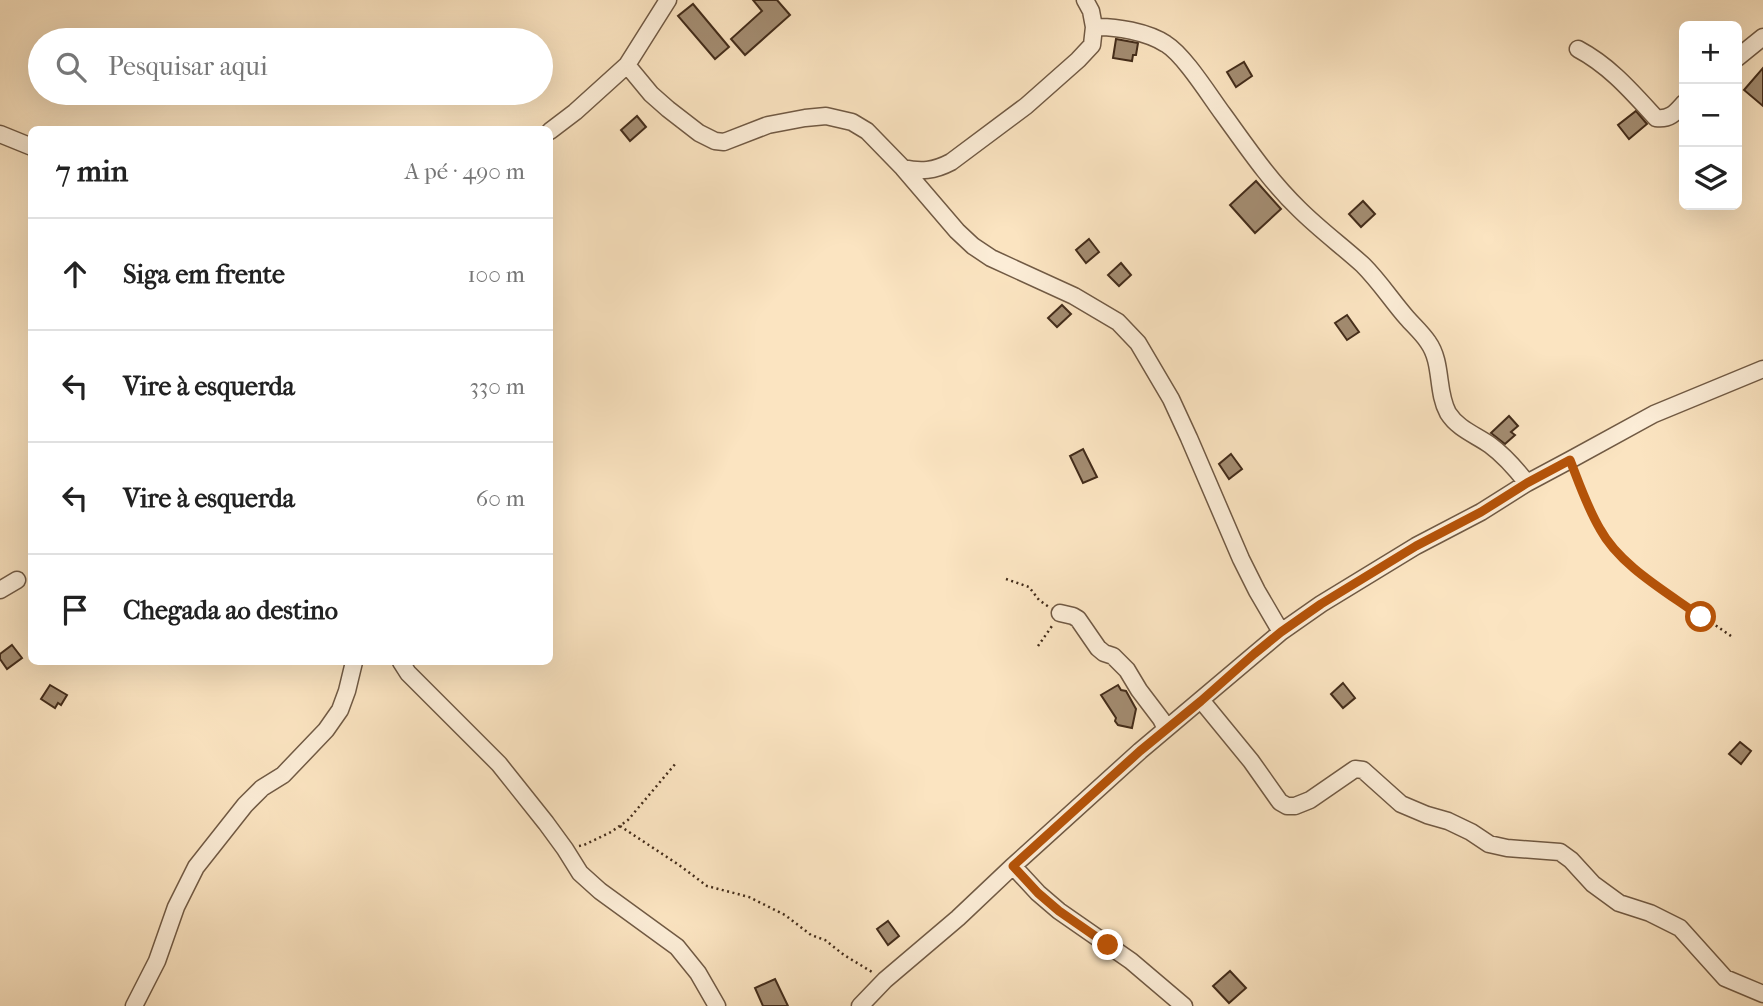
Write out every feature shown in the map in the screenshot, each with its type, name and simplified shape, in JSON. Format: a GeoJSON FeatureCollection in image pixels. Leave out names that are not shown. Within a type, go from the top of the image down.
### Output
{"type":"FeatureCollection","features":[{"type":"Feature","properties":{"kind":"street"},"geometry":{"type":"LineString","coordinates":[[553,129],[627,65],[668,0]]}},
{"type":"Feature","properties":{"kind":"street"},"geometry":{"type":"LineString","coordinates":[[903,169],[938,169],[966,152],[1026,106],[1078,60],[1092,45],[1094,27],[1091,11],[1085,0]]}},
{"type":"Feature","properties":{"kind":"street"},"geometry":{"type":"LineString","coordinates":[[1094,27],[1108,26],[1136,33],[1156,39],[1173,49],[1200,81],[1261,168],[1304,215],[1379,281],[1427,340],[1436,354],[1441,390],[1448,412],[1458,425],[1506,457],[1527,483]]}},
{"type":"Feature","properties":{"kind":"street"},"geometry":{"type":"LineString","coordinates":[[1742,54],[1763,37]]}},
{"type":"Feature","properties":{"kind":"street"},"geometry":{"type":"LineString","coordinates":[[1578,49],[1613,72],[1657,118],[1670,117],[1679,108]]}},
{"type":"Feature","properties":{"kind":"street"},"geometry":{"type":"LineString","coordinates":[[627,65],[668,109],[699,133],[715,141],[736,139],[768,125],[805,118],[826,117],[852,122],[867,131],[973,246],[991,258],[1074,296],[1118,322],[1138,343],[1171,399],[1241,559],[1281,632]]}},
{"type":"Feature","properties":{"kind":"street"},"geometry":{"type":"LineString","coordinates":[[0,134],[28,145]]}},
{"type":"Feature","properties":{"kind":"street"},"geometry":{"type":"LineString","coordinates":[[860,1006],[885,980],[958,918],[1166,729],[1281,632],[1321,604],[1416,546],[1481,512],[1527,483],[1654,414],[1763,369]]}},
{"type":"Feature","properties":{"kind":"street"},"geometry":{"type":"LineString","coordinates":[[0,590],[18,580]]}},
{"type":"Feature","properties":{"kind":"street"},"geometry":{"type":"LineString","coordinates":[[1060,613],[1078,619],[1098,648],[1119,661],[1166,729]]}},
{"type":"Feature","properties":{"kind":"street"},"geometry":{"type":"LineString","coordinates":[[134,1006],[158,961],[176,907],[196,867],[245,805],[283,775],[327,730],[340,710],[353,665]]}},
{"type":"Feature","properties":{"kind":"street"},"geometry":{"type":"LineString","coordinates":[[403,665],[499,764],[565,849],[580,873],[600,891],[677,947],[698,973],[718,1006]]}},
{"type":"Feature","properties":{"kind":"street"},"geometry":{"type":"LineString","coordinates":[[1201,701],[1251,761],[1280,802],[1287,806],[1310,800],[1354,769],[1363,770],[1401,804],[1448,821],[1489,844],[1560,852],[1593,884],[1619,903],[1650,913],[1680,928],[1725,978],[1763,994]]}},
{"type":"Feature","properties":{"kind":"street"},"geometry":{"type":"LineString","coordinates":[[1013,866],[1038,893],[1131,961],[1184,1006]]}},
{"type":"Feature","properties":{"kind":"path"},"geometry":{"type":"LineString","coordinates":[[1570,460],[1600,531],[1619,555],[1647,578],[1731,636]]}},
{"type":"Feature","properties":{"kind":"path"},"geometry":{"type":"LineString","coordinates":[[1006,579],[1029,587],[1044,604],[1060,613],[1038,646]]}},
{"type":"Feature","properties":{"kind":"path"},"geometry":{"type":"LineString","coordinates":[[565,849],[584,845],[628,820],[676,763]]}},
{"type":"Feature","properties":{"kind":"path"},"geometry":{"type":"LineString","coordinates":[[620,826],[707,886],[749,897],[785,915],[885,980]]}},
{"type":"Feature","properties":{"kind":"building"},"geometry":{"type":"Polygon","coordinates":[[[753,0],[777,0],[790,15],[745,55],[731,39],[762,11],[753,0]]]}},
{"type":"Feature","properties":{"kind":"building"},"geometry":{"type":"Polygon","coordinates":[[[693,4],[729,47],[715,59],[678,16],[693,4]]]}},
{"type":"Feature","properties":{"kind":"building"},"geometry":{"type":"Polygon","coordinates":[[[1116,39],[1138,43],[1132,61],[1113,58],[1116,39]]]}},
{"type":"Feature","properties":{"kind":"building"},"geometry":{"type":"Polygon","coordinates":[[[1244,62],[1252,76],[1236,87],[1227,72],[1244,62]]]}},
{"type":"Feature","properties":{"kind":"building"},"geometry":{"type":"Polygon","coordinates":[[[1763,68],[1763,106],[1744,90],[1763,68]]]}},
{"type":"Feature","properties":{"kind":"building"},"geometry":{"type":"Polygon","coordinates":[[[1636,111],[1647,124],[1629,139],[1618,125],[1636,111]]]}},
{"type":"Feature","properties":{"kind":"building"},"geometry":{"type":"Polygon","coordinates":[[[637,116],[646,127],[630,141],[621,130],[637,116]]]}},
{"type":"Feature","properties":{"kind":"building"},"geometry":{"type":"Polygon","coordinates":[[[1256,181],[1281,209],[1255,233],[1230,205],[1256,181]]]}},
{"type":"Feature","properties":{"kind":"building"},"geometry":{"type":"Polygon","coordinates":[[[1363,201],[1375,214],[1361,227],[1349,214],[1363,201]]]}},
{"type":"Feature","properties":{"kind":"building"},"geometry":{"type":"Polygon","coordinates":[[[1089,239],[1099,252],[1086,263],[1076,250],[1089,239]]]}},
{"type":"Feature","properties":{"kind":"building"},"geometry":{"type":"Polygon","coordinates":[[[1121,263],[1131,275],[1119,286],[1108,275],[1121,263]]]}},
{"type":"Feature","properties":{"kind":"building"},"geometry":{"type":"Polygon","coordinates":[[[1062,305],[1071,314],[1057,327],[1048,318],[1062,305]]]}},
{"type":"Feature","properties":{"kind":"building"},"geometry":{"type":"Polygon","coordinates":[[[1347,315],[1359,332],[1347,340],[1335,323],[1347,315]]]}},
{"type":"Feature","properties":{"kind":"building"},"geometry":{"type":"Polygon","coordinates":[[[1509,416],[1518,426],[1511,432],[1515,435],[1505,444],[1491,433],[1509,416]]]}},
{"type":"Feature","properties":{"kind":"building"},"geometry":{"type":"Polygon","coordinates":[[[1083,449],[1097,477],[1083,483],[1070,456],[1083,449]]]}},
{"type":"Feature","properties":{"kind":"building"},"geometry":{"type":"Polygon","coordinates":[[[1231,454],[1242,469],[1229,479],[1219,464],[1231,454]]]}},
{"type":"Feature","properties":{"kind":"building"},"geometry":{"type":"Polygon","coordinates":[[[12,645],[22,658],[7,669],[0,659],[0,654],[12,645]]]}},
{"type":"Feature","properties":{"kind":"building"},"geometry":{"type":"Polygon","coordinates":[[[1343,683],[1355,698],[1343,708],[1331,694],[1343,683]]]}},
{"type":"Feature","properties":{"kind":"building"},"geometry":{"type":"Polygon","coordinates":[[[50,685],[67,695],[61,705],[58,703],[55,708],[41,699],[50,685]]]}},
{"type":"Feature","properties":{"kind":"building"},"geometry":{"type":"Polygon","coordinates":[[[1118,685],[1121,690],[1126,691],[1136,709],[1132,728],[1118,725],[1101,695],[1118,685]]]}},
{"type":"Feature","properties":{"kind":"building"},"geometry":{"type":"Polygon","coordinates":[[[1740,742],[1751,751],[1741,764],[1729,754],[1740,742]]]}},
{"type":"Feature","properties":{"kind":"building"},"geometry":{"type":"Polygon","coordinates":[[[888,921],[899,936],[888,945],[877,929],[888,921]]]}},
{"type":"Feature","properties":{"kind":"building"},"geometry":{"type":"Polygon","coordinates":[[[1230,971],[1246,988],[1229,1003],[1213,986],[1230,971]]]}},
{"type":"Feature","properties":{"kind":"building"},"geometry":{"type":"Polygon","coordinates":[[[775,979],[788,1006],[763,1006],[755,988],[775,979]]]}},
{"type":"Feature","properties":{"kind":"route"},"geometry":{"type":"LineString","coordinates":[[1108,945],[1059,911],[1013,866],[1140,751],[1281,632],[1321,604],[1416,546],[1481,512],[1527,483],[1570,460],[1600,531],[1619,555],[1701,617]]}}]}
